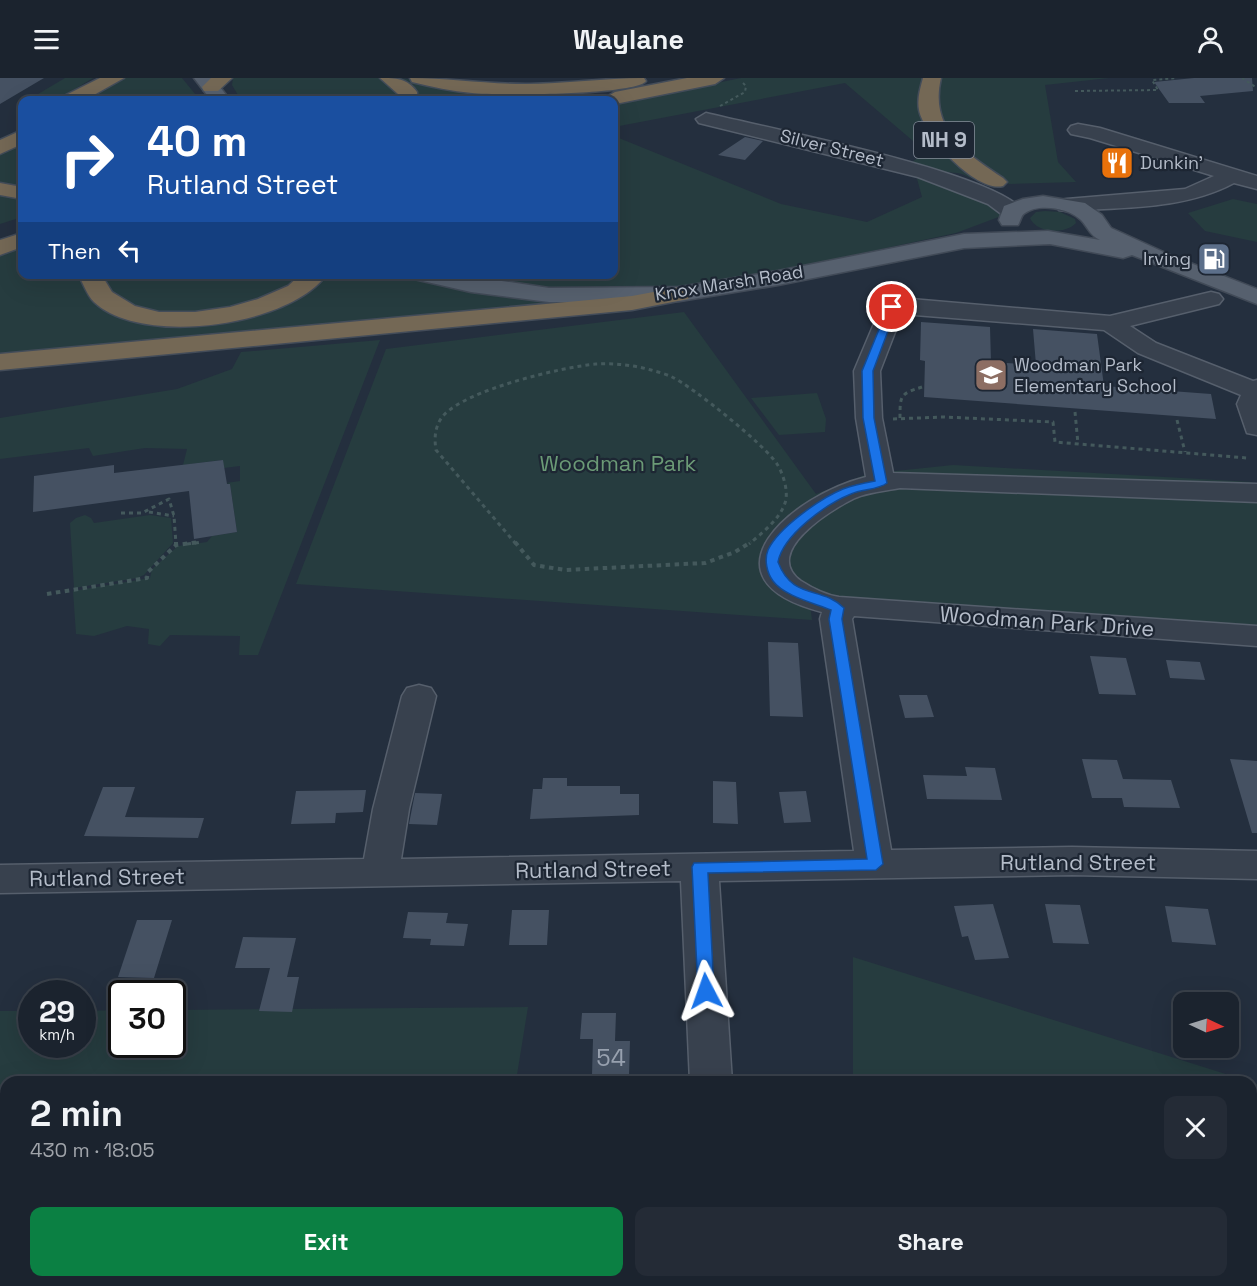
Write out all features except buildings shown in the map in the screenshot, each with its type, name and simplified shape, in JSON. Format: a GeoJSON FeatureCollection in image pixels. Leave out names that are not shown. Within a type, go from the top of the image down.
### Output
{"type":"FeatureCollection","features":[{"type":"Feature","properties":{"kind":"highway"},"geometry":{"type":"LineString","coordinates":[[79,96],[114,78]]}},
{"type":"Feature","properties":{"kind":"highway"},"geometry":{"type":"LineString","coordinates":[[389,78],[403,86],[408,96]]}},
{"type":"Feature","properties":{"kind":"highway"},"geometry":{"type":"LineString","coordinates":[[419,78],[455,86],[513,90],[646,80]]}},
{"type":"Feature","properties":{"kind":"highway"},"geometry":{"type":"LineString","coordinates":[[618,97],[715,78]]}},
{"type":"Feature","properties":{"kind":"highway","name":"NH 9"},"geometry":{"type":"LineString","coordinates":[[932,78],[927,104],[938,133],[967,162],[996,182]]}},
{"type":"Feature","properties":{"kind":"highway"},"geometry":{"type":"LineString","coordinates":[[561,96],[646,80]]}},
{"type":"Feature","properties":{"kind":"highway"},"geometry":{"type":"LineString","coordinates":[[0,137],[18,128]]}},
{"type":"Feature","properties":{"kind":"highway"},"geometry":{"type":"LineString","coordinates":[[0,148],[18,138]]}},
{"type":"Feature","properties":{"kind":"highway"},"geometry":{"type":"LineString","coordinates":[[0,189],[18,192]]}},
{"type":"Feature","properties":{"kind":"highway"},"geometry":{"type":"LineString","coordinates":[[0,232],[18,225]]}},
{"type":"Feature","properties":{"kind":"highway"},"geometry":{"type":"LineString","coordinates":[[0,248],[18,241]]}},
{"type":"Feature","properties":{"kind":"highway"},"geometry":{"type":"LineString","coordinates":[[91,279],[98,295],[114,306],[152,317],[183,320],[216,317],[265,307],[291,295],[310,279]]}},
{"type":"Feature","properties":{"kind":"highway"},"geometry":{"type":"LineString","coordinates":[[0,362],[632,303],[680,294]]}},
{"type":"Feature","properties":{"kind":"main road","name":"Silver Street"},"geometry":{"type":"LineString","coordinates":[[996,182],[1056,204]]}},
{"type":"Feature","properties":{"kind":"main road","name":"NH 9"},"geometry":{"type":"LineString","coordinates":[[1162,260],[1027,233],[1011,216],[1029,204],[1056,204],[1084,211],[1103,233],[1162,260],[1257,297]]}},
{"type":"Feature","properties":{"kind":"main road","name":"Knox Marsh Road"},"geometry":{"type":"LineString","coordinates":[[964,241],[977,230],[1011,216]]}},
{"type":"Feature","properties":{"kind":"main road","name":"NH 9"},"geometry":{"type":"LineString","coordinates":[[1053,238],[1083,236],[1095,223]]}},
{"type":"Feature","properties":{"kind":"main road","name":"Knox Marsh Road"},"geometry":{"type":"LineString","coordinates":[[444,279],[471,285],[549,294],[635,296],[680,294],[768,280],[964,241],[1053,238]]}},
{"type":"Feature","properties":{"kind":"street","name":"Silver Street"},"geometry":{"type":"LineString","coordinates":[[706,119],[882,160],[956,183],[996,199],[1011,216]]}},
{"type":"Feature","properties":{"kind":"street"},"geometry":{"type":"LineString","coordinates":[[1078,130],[1093,132],[1257,183]]}},
{"type":"Feature","properties":{"kind":"street"},"geometry":{"type":"LineString","coordinates":[[1056,204],[1196,193],[1232,175]]}},
{"type":"Feature","properties":{"kind":"street","name":"Silver Street"},"geometry":{"type":"LineString","coordinates":[[956,183],[996,182]]}},
{"type":"Feature","properties":{"kind":"street"},"geometry":{"type":"LineString","coordinates":[[1095,223],[1103,211],[1132,199]]}},
{"type":"Feature","properties":{"kind":"street"},"geometry":{"type":"LineString","coordinates":[[881,483],[869,418],[867,371],[892,307],[911,306],[1110,323],[1211,299]]}},
{"type":"Feature","properties":{"kind":"street"},"geometry":{"type":"LineString","coordinates":[[1110,323],[1148,348],[1256,389],[1250,404],[1257,428]]}},
{"type":"Feature","properties":{"kind":"street"},"geometry":{"type":"LineString","coordinates":[[876,864],[836,619],[838,608],[789,588],[778,580],[772,570],[774,550],[780,542],[819,506],[848,491],[881,483],[924,479],[1257,493]]}},
{"type":"Feature","properties":{"kind":"street","name":"Woodman Park Drive"},"geometry":{"type":"LineString","coordinates":[[838,608],[854,607],[1257,636]]}},
{"type":"Feature","properties":{"kind":"street"},"geometry":{"type":"LineString","coordinates":[[380,872],[390,809],[420,696]]}},
{"type":"Feature","properties":{"kind":"street","name":"Rutland Street"},"geometry":{"type":"LineString","coordinates":[[0,879],[1095,861],[1257,865]]}},
{"type":"Feature","properties":{"kind":"street"},"geometry":{"type":"LineString","coordinates":[[699,867],[711,1076]]}},
{"type":"Feature","properties":{"kind":"path"},"geometry":{"type":"LineString","coordinates":[[1075,91],[1158,90],[1152,80],[1177,78]]}},
{"type":"Feature","properties":{"kind":"path"},"geometry":{"type":"LineString","coordinates":[[1242,78],[1257,88]]}},
{"type":"Feature","properties":{"kind":"path"},"geometry":{"type":"LineString","coordinates":[[706,119],[715,110],[745,92],[747,86],[743,82]]}},
{"type":"Feature","properties":{"kind":"path"},"geometry":{"type":"LineString","coordinates":[[612,364],[651,370],[672,377],[765,449],[783,475],[785,503],[773,521],[735,552],[705,563],[691,565],[552,569],[534,565],[436,450],[434,432],[441,419],[461,401],[474,394],[566,369],[612,364]]}},
{"type":"Feature","properties":{"kind":"path"},"geometry":{"type":"LineString","coordinates":[[900,418],[900,399],[904,393],[922,387]]}},
{"type":"Feature","properties":{"kind":"path"},"geometry":{"type":"LineString","coordinates":[[1075,412],[1078,444]]}},
{"type":"Feature","properties":{"kind":"path"},"geometry":{"type":"LineString","coordinates":[[890,419],[944,417],[1053,422],[1055,442],[1247,458]]}},
{"type":"Feature","properties":{"kind":"path"},"geometry":{"type":"LineString","coordinates":[[1177,420],[1185,453]]}},
{"type":"Feature","properties":{"kind":"path"},"geometry":{"type":"LineString","coordinates":[[149,512],[160,501],[169,499],[174,516],[176,545]]}},
{"type":"Feature","properties":{"kind":"path"},"geometry":{"type":"LineString","coordinates":[[121,513],[135,516],[149,512],[174,516]]}},
{"type":"Feature","properties":{"kind":"path"},"geometry":{"type":"LineString","coordinates":[[47,594],[147,578],[148,572],[176,545],[202,542]]}},
{"type":"Feature","properties":{"kind":"green space"},"geometry":{"type":"Polygon","coordinates":[[[65,78],[93,78],[64,96],[35,96],[65,78]]]}},
{"type":"Feature","properties":{"kind":"green space"},"geometry":{"type":"Polygon","coordinates":[[[124,78],[182,78],[197,96],[90,96],[124,78]]]}},
{"type":"Feature","properties":{"kind":"green space"},"geometry":{"type":"Polygon","coordinates":[[[233,78],[383,78],[393,83],[401,96],[239,96],[232,85],[233,78]]]}},
{"type":"Feature","properties":{"kind":"green space"},"geometry":{"type":"Polygon","coordinates":[[[399,78],[520,93],[524,96],[415,96],[414,89],[399,78]]]}},
{"type":"Feature","properties":{"kind":"green space"},"geometry":{"type":"Polygon","coordinates":[[[741,78],[925,78],[920,97],[981,179],[913,166],[912,162],[926,152],[845,83],[618,126],[618,103],[741,78]]]}},
{"type":"Feature","properties":{"kind":"green space"},"geometry":{"type":"Polygon","coordinates":[[[940,78],[1109,78],[1045,85],[1058,162],[1076,182],[1009,184],[967,153],[946,129],[935,99],[940,78]]]}},
{"type":"Feature","properties":{"kind":"green space"},"geometry":{"type":"Polygon","coordinates":[[[618,138],[781,204],[867,222],[922,197],[916,175],[991,203],[1004,215],[956,233],[756,276],[679,287],[548,291],[473,279],[618,279],[618,138]]]}},
{"type":"Feature","properties":{"kind":"green space"},"geometry":{"type":"Polygon","coordinates":[[[18,144],[18,188],[0,185],[0,154],[18,144]]]}},
{"type":"Feature","properties":{"kind":"green space"},"geometry":{"type":"Polygon","coordinates":[[[0,194],[18,196],[18,218],[0,224],[0,194]]]}},
{"type":"Feature","properties":{"kind":"green space"},"geometry":{"type":"Polygon","coordinates":[[[1233,199],[1257,204],[1257,242],[1205,231],[1188,213],[1233,199]]]}},
{"type":"Feature","properties":{"kind":"green space"},"geometry":{"type":"Polygon","coordinates":[[[1036,212],[1060,212],[1075,219],[1076,223],[1058,231],[1038,227],[1030,218],[1036,212]]]}},
{"type":"Feature","properties":{"kind":"green space"},"geometry":{"type":"Polygon","coordinates":[[[18,249],[18,279],[84,279],[93,300],[203,323],[312,279],[416,279],[482,294],[573,302],[0,358],[0,256],[18,249]]]}},
{"type":"Feature","properties":{"kind":"green space"},"geometry":{"type":"Polygon","coordinates":[[[101,279],[306,279],[227,312],[167,314],[141,309],[119,300],[101,279]]]}},
{"type":"Feature","properties":{"kind":"green space","name":"Woodman Park"},"geometry":{"type":"Polygon","coordinates":[[[684,312],[816,494],[867,474],[953,465],[1252,482],[1257,494],[1257,627],[809,596],[812,620],[296,584],[386,349],[684,312]]]}},
{"type":"Feature","properties":{"kind":"green space"},"geometry":{"type":"Polygon","coordinates":[[[380,340],[258,655],[239,655],[240,636],[170,635],[160,646],[148,644],[149,629],[127,626],[94,636],[76,634],[73,591],[150,578],[152,569],[178,546],[207,542],[212,536],[237,532],[230,484],[226,483],[240,481],[240,466],[224,468],[222,460],[183,465],[187,449],[145,448],[93,456],[89,448],[0,459],[0,418],[177,389],[232,369],[241,352],[380,340]]]}},
{"type":"Feature","properties":{"kind":"green space"},"geometry":{"type":"Polygon","coordinates":[[[817,393],[826,419],[825,432],[779,435],[751,398],[817,393]]]}},
{"type":"Feature","properties":{"kind":"green space"},"geometry":{"type":"Polygon","coordinates":[[[85,515],[94,523],[150,515],[171,518],[173,543],[144,575],[74,588],[70,523],[85,515]]]}},
{"type":"Feature","properties":{"kind":"green space"},"geometry":{"type":"Polygon","coordinates":[[[853,957],[1173,1058],[1232,1076],[853,1076],[853,957]]]}},
{"type":"Feature","properties":{"kind":"green space"},"geometry":{"type":"Polygon","coordinates":[[[528,1007],[517,1076],[0,1076],[0,1011],[18,1011],[18,1058],[96,1058],[96,1011],[108,1010],[108,1058],[186,1058],[186,1010],[528,1007]]]}},
{"type":"Feature","properties":{"kind":"place","name":"Dunkin'"},"geometry":{"type":"Point","coordinates":[1117,163]}},
{"type":"Feature","properties":{"kind":"place","name":"Irving"},"geometry":{"type":"Point","coordinates":[1214,259]}},
{"type":"Feature","properties":{"kind":"place","name":"Woodman Park Elementary School"},"geometry":{"type":"Point","coordinates":[991,375]}},
{"type":"Feature","properties":{"kind":"route"},"geometry":{"type":"LineString","coordinates":[[706,991],[699,867],[876,864],[836,619],[838,608],[789,588],[778,580],[772,570],[771,562],[774,550],[780,542],[819,506],[848,491],[881,483],[877,472],[869,418],[867,371],[892,307]]}}]}
